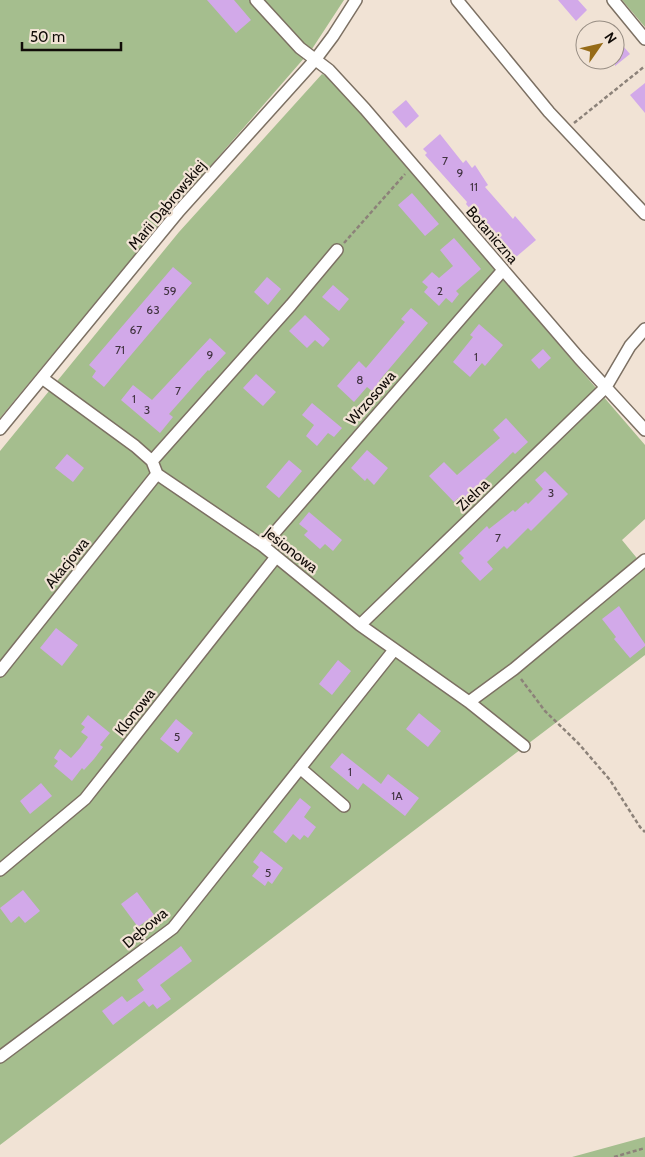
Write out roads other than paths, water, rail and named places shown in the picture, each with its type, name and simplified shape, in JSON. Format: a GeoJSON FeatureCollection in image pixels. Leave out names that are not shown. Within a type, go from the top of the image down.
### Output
{"type":"FeatureCollection","features":[{"type":"Feature","properties":{"kind":"street","name":"Botaniczna"},"geometry":{"type":"LineString","coordinates":[[256,0],[300,48],[335,77],[645,430]]}},
{"type":"Feature","properties":{"kind":"street","name":"Marii Dąbrowskiej"},"geometry":{"type":"LineString","coordinates":[[0,429],[179,211],[315,60],[356,0]]}},
{"type":"Feature","properties":{"kind":"street"},"geometry":{"type":"LineString","coordinates":[[457,0],[543,105],[645,214]]}},
{"type":"Feature","properties":{"kind":"street"},"geometry":{"type":"LineString","coordinates":[[613,0],[645,39]]}},
{"type":"Feature","properties":{"kind":"street"},"geometry":{"type":"LineString","coordinates":[[152,462],[291,305],[337,250]]}},
{"type":"Feature","properties":{"kind":"street","name":"Wrzosowa"},"geometry":{"type":"LineString","coordinates":[[263,546],[503,270]]}},
{"type":"Feature","properties":{"kind":"street","name":"Zielna"},"geometry":{"type":"LineString","coordinates":[[360,624],[606,387],[630,346],[645,329]]}},
{"type":"Feature","properties":{"kind":"street"},"geometry":{"type":"LineString","coordinates":[[42,378],[134,446],[152,462],[157,474]]}},
{"type":"Feature","properties":{"kind":"street","name":"Jesionowa"},"geometry":{"type":"LineString","coordinates":[[157,474],[263,546],[360,624],[468,702],[524,746]]}},
{"type":"Feature","properties":{"kind":"street","name":"Akacjowa"},"geometry":{"type":"LineString","coordinates":[[0,671],[157,474]]}},
{"type":"Feature","properties":{"kind":"street","name":"Klonowa"},"geometry":{"type":"LineString","coordinates":[[0,870],[85,799],[276,557]]}},
{"type":"Feature","properties":{"kind":"street"},"geometry":{"type":"LineString","coordinates":[[468,702],[514,669],[642,563]]}},
{"type":"Feature","properties":{"kind":"street","name":"Dębowa"},"geometry":{"type":"LineString","coordinates":[[0,1057],[173,928],[394,650]]}},
{"type":"Feature","properties":{"kind":"street"},"geometry":{"type":"LineString","coordinates":[[300,768],[344,806]]}}]}
